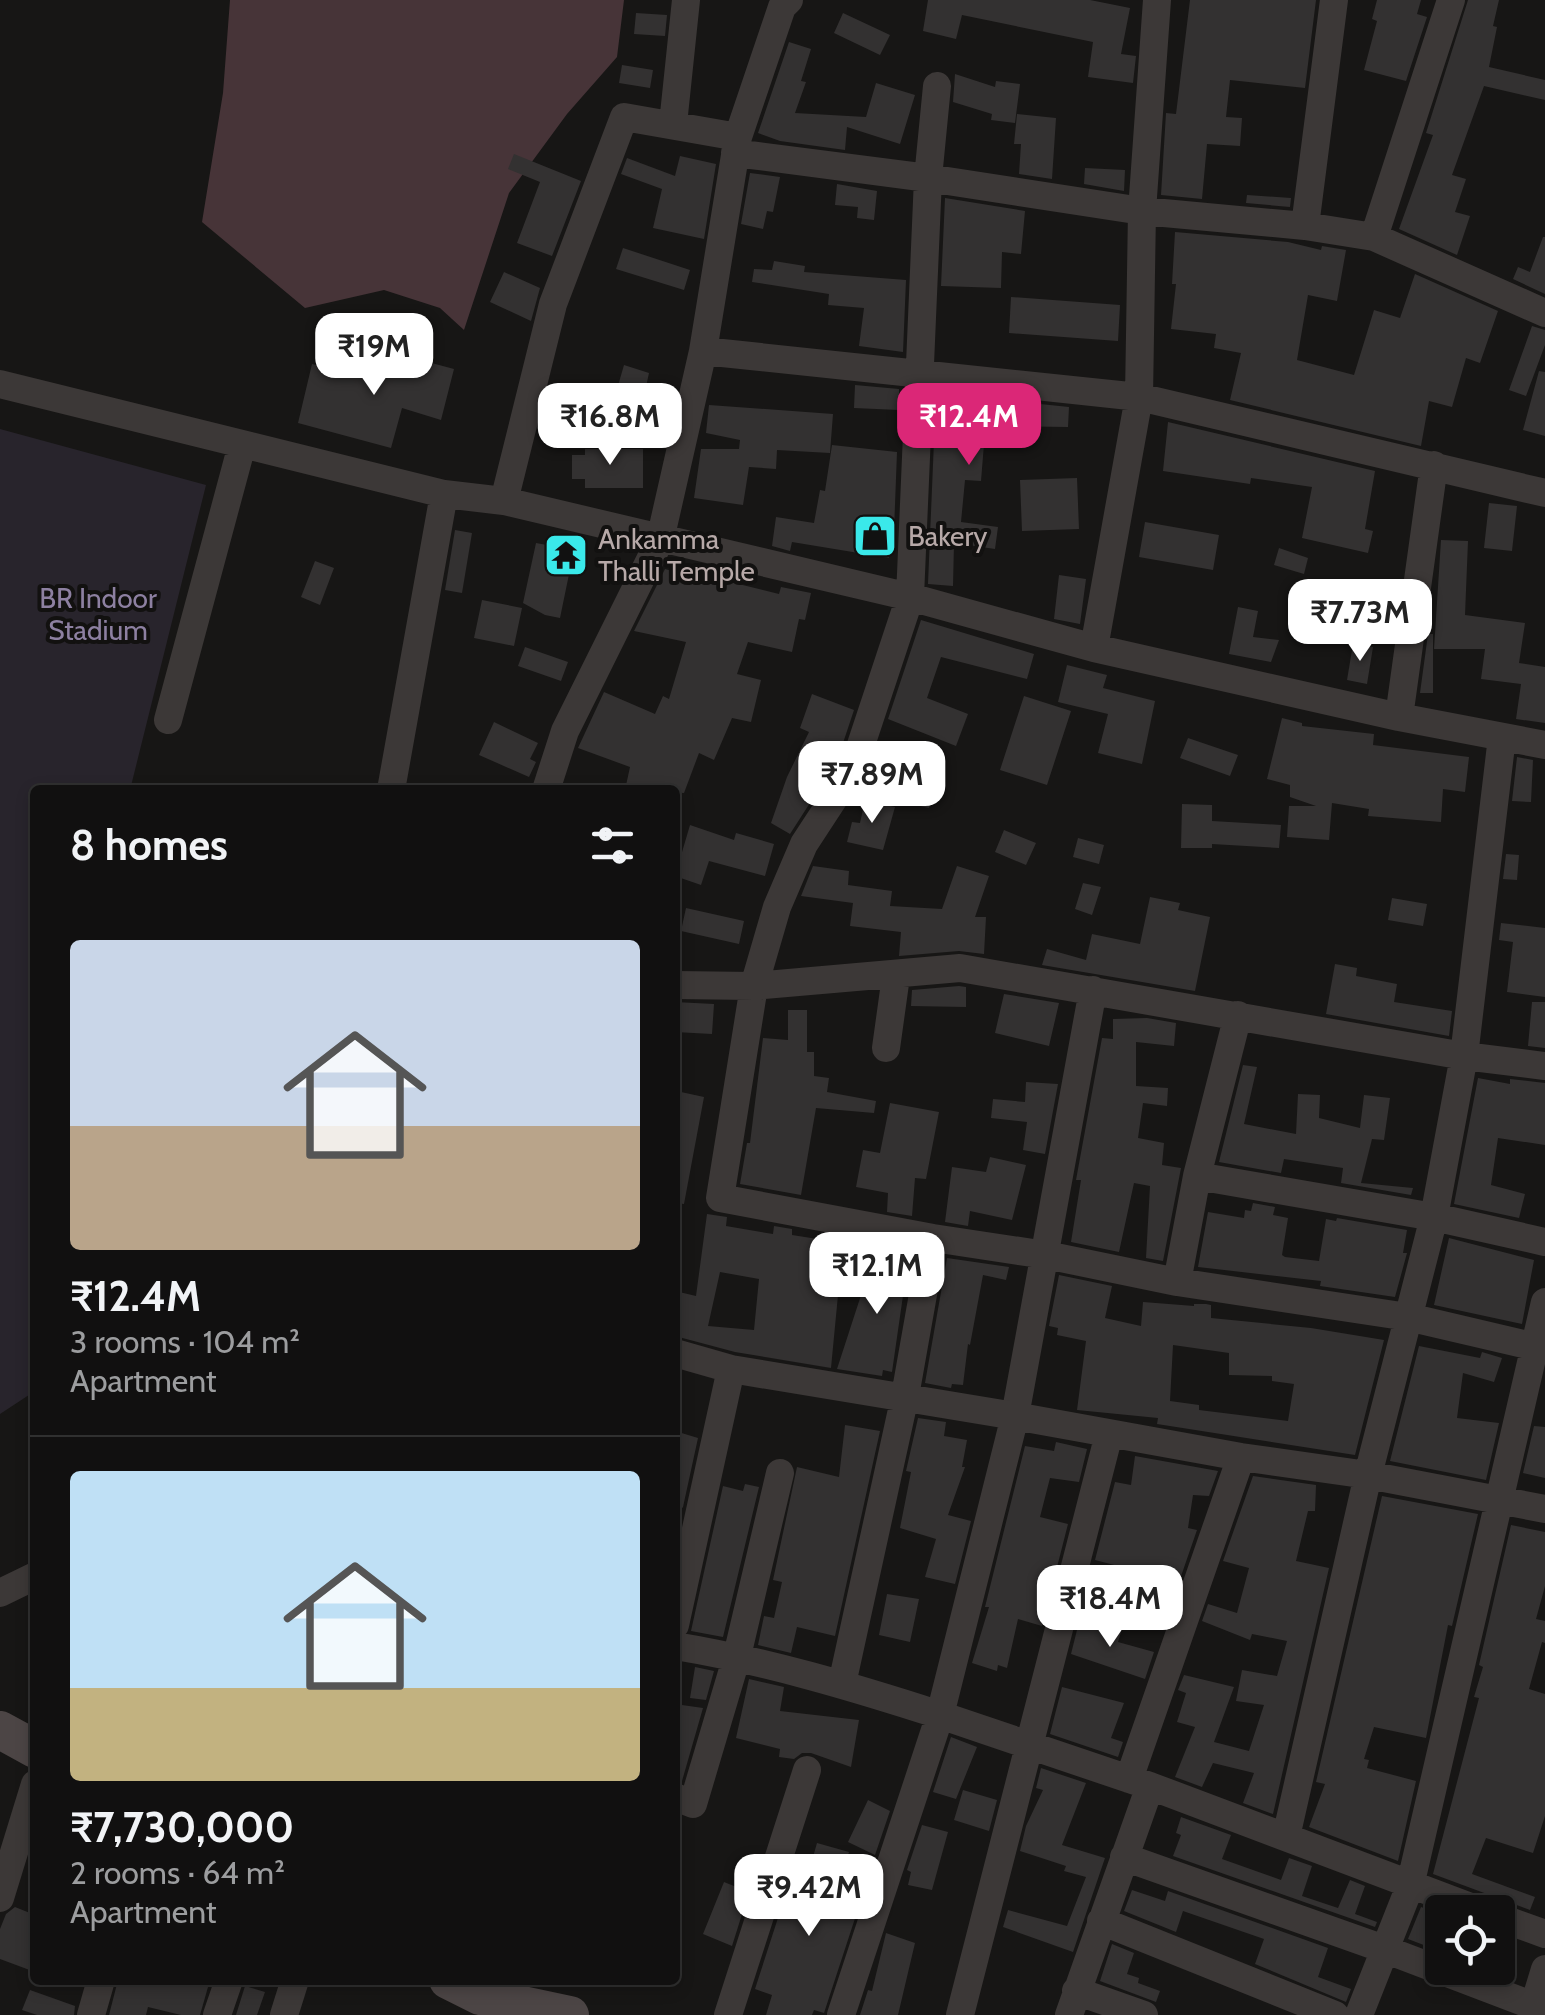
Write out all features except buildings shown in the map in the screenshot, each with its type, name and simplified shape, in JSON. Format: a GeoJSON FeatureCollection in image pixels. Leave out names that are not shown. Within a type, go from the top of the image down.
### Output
{"type":"FeatureCollection","features":[{"type":"Feature","properties":{"kind":"street"},"geometry":{"type":"LineString","coordinates":[[674,124],[686,0]]}},
{"type":"Feature","properties":{"kind":"street"},"geometry":{"type":"LineString","coordinates":[[548,785],[565,731],[660,540],[703,352],[736,145],[782,7],[788,0]]}},
{"type":"Feature","properties":{"kind":"street"},"geometry":{"type":"LineString","coordinates":[[1094,648],[1139,397],[1142,211],[1158,0]]}},
{"type":"Feature","properties":{"kind":"street"},"geometry":{"type":"LineString","coordinates":[[1305,226],[1334,0]]}},
{"type":"Feature","properties":{"kind":"street"},"geometry":{"type":"LineString","coordinates":[[1374,237],[1451,0]]}},
{"type":"Feature","properties":{"kind":"street"},"geometry":{"type":"LineString","coordinates":[[937,86],[928,178],[910,597],[854,769],[804,844],[777,907],[754,986],[720,1198],[933,1238],[1046,1254],[1177,1282],[1408,1317],[1540,1348]]}},
{"type":"Feature","properties":{"kind":"street"},"geometry":{"type":"LineString","coordinates":[[504,501],[554,304],[624,116],[674,124],[736,145],[928,178],[1142,211],[1305,226],[1374,237],[1545,313]]}},
{"type":"Feature","properties":{"kind":"street"},"geometry":{"type":"LineString","coordinates":[[703,352],[1139,397],[1545,493]]}},
{"type":"Feature","properties":{"kind":"street"},"geometry":{"type":"LineString","coordinates":[[0,384],[444,494],[504,501],[910,597],[1094,648],[1399,717],[1545,745]]}},
{"type":"Feature","properties":{"kind":"street"},"geometry":{"type":"LineString","coordinates":[[168,720],[242,444]]}},
{"type":"Feature","properties":{"kind":"street"},"geometry":{"type":"LineString","coordinates":[[1399,717],[1434,465]]}},
{"type":"Feature","properties":{"kind":"street"},"geometry":{"type":"LineString","coordinates":[[391,785],[444,494]]}},
{"type":"Feature","properties":{"kind":"street"},"geometry":{"type":"LineString","coordinates":[[1286,1837],[1368,1475],[1434,1217],[1464,1056],[1502,737]]}},
{"type":"Feature","properties":{"kind":"street"},"geometry":{"type":"LineString","coordinates":[[680,985],[754,986],[960,968],[1464,1056],[1545,1066]]}},
{"type":"Feature","properties":{"kind":"street"},"geometry":{"type":"LineString","coordinates":[[886,1048],[896,976]]}},
{"type":"Feature","properties":{"kind":"street"},"geometry":{"type":"LineString","coordinates":[[840,2015],[940,1715],[1015,1416],[1093,990]]}},
{"type":"Feature","properties":{"kind":"street"},"geometry":{"type":"LineString","coordinates":[[1177,1282],[1197,1176],[1238,1015]]}},
{"type":"Feature","properties":{"kind":"street"},"geometry":{"type":"LineString","coordinates":[[1197,1176],[1434,1217],[1545,1242]]}},
{"type":"Feature","properties":{"kind":"street"},"geometry":{"type":"LineString","coordinates":[[842,1684],[905,1396],[933,1238]]}},
{"type":"Feature","properties":{"kind":"street"},"geometry":{"type":"LineString","coordinates":[[1359,2015],[1410,1886],[1497,1501],[1540,1348],[1545,1302]]}},
{"type":"Feature","properties":{"kind":"street"},"geometry":{"type":"LineString","coordinates":[[680,1354],[731,1369],[1368,1475],[1545,1509]]}},
{"type":"Feature","properties":{"kind":"street"},"geometry":{"type":"LineString","coordinates":[[680,1573],[685,1521],[731,1369]]}},
{"type":"Feature","properties":{"kind":"street"},"geometry":{"type":"LineString","coordinates":[[960,2015],[1109,1434]]}},
{"type":"Feature","properties":{"kind":"street"},"geometry":{"type":"LineString","coordinates":[[1144,2015],[1072,2003],[1124,1857],[1139,1783],[1242,1457]]}},
{"type":"Feature","properties":{"kind":"street"},"geometry":{"type":"LineString","coordinates":[[680,1799],[693,1804],[737,1656],[780,1473]]}},
{"type":"Feature","properties":{"kind":"street"},"geometry":{"type":"LineString","coordinates":[[0,1593],[30,1578]]}},
{"type":"Feature","properties":{"kind":"street"},"geometry":{"type":"LineString","coordinates":[[680,1647],[737,1656],[940,1715],[1139,1783],[1436,1895]]}},
{"type":"Feature","properties":{"kind":"street"},"geometry":{"type":"LineString","coordinates":[[0,1730],[30,1746]]}},
{"type":"Feature","properties":{"kind":"street"},"geometry":{"type":"LineString","coordinates":[[728,2015],[807,1770]]}},
{"type":"Feature","properties":{"kind":"street"},"geometry":{"type":"LineString","coordinates":[[0,1898],[30,1800]]}},
{"type":"Feature","properties":{"kind":"street"},"geometry":{"type":"LineString","coordinates":[[1124,1857],[1384,1949],[1532,2010],[1545,1969]]}},
{"type":"Feature","properties":{"kind":"street"},"geometry":{"type":"LineString","coordinates":[[1101,1922],[1335,2015]]}},
{"type":"Feature","properties":{"kind":"street"},"geometry":{"type":"LineString","coordinates":[[1515,1923],[1545,1934]]}},
{"type":"Feature","properties":{"kind":"street"},"geometry":{"type":"LineString","coordinates":[[90,2015],[100,1985]]}},
{"type":"Feature","properties":{"kind":"street"},"geometry":{"type":"LineString","coordinates":[[217,2015],[226,1985]]}},
{"type":"Feature","properties":{"kind":"street"},"geometry":{"type":"LineString","coordinates":[[284,2015],[293,1985]]}},
{"type":"Feature","properties":{"kind":"street"},"geometry":{"type":"LineString","coordinates":[[468,1985],[570,2015]]}},
{"type":"Feature","properties":{"kind":"green space","name":"BR Indoor Stadium"},"geometry":{"type":"Polygon","coordinates":[[[0,429],[206,485],[131,785],[30,785],[30,1394],[0,1414],[0,429]]]}},
{"type":"Feature","properties":{"kind":"shaded area"},"geometry":{"type":"Polygon","coordinates":[[[230,0],[624,0],[617,57],[567,114],[509,193],[464,330],[440,308],[384,290],[305,308],[202,222],[223,93],[230,0]]]}},
{"type":"Feature","properties":{"kind":"place","name":"Bakery"},"geometry":{"type":"Point","coordinates":[875,536]}},
{"type":"Feature","properties":{"kind":"place","name":"Ankamma Thalli Temple"},"geometry":{"type":"Point","coordinates":[566,555]}}]}
